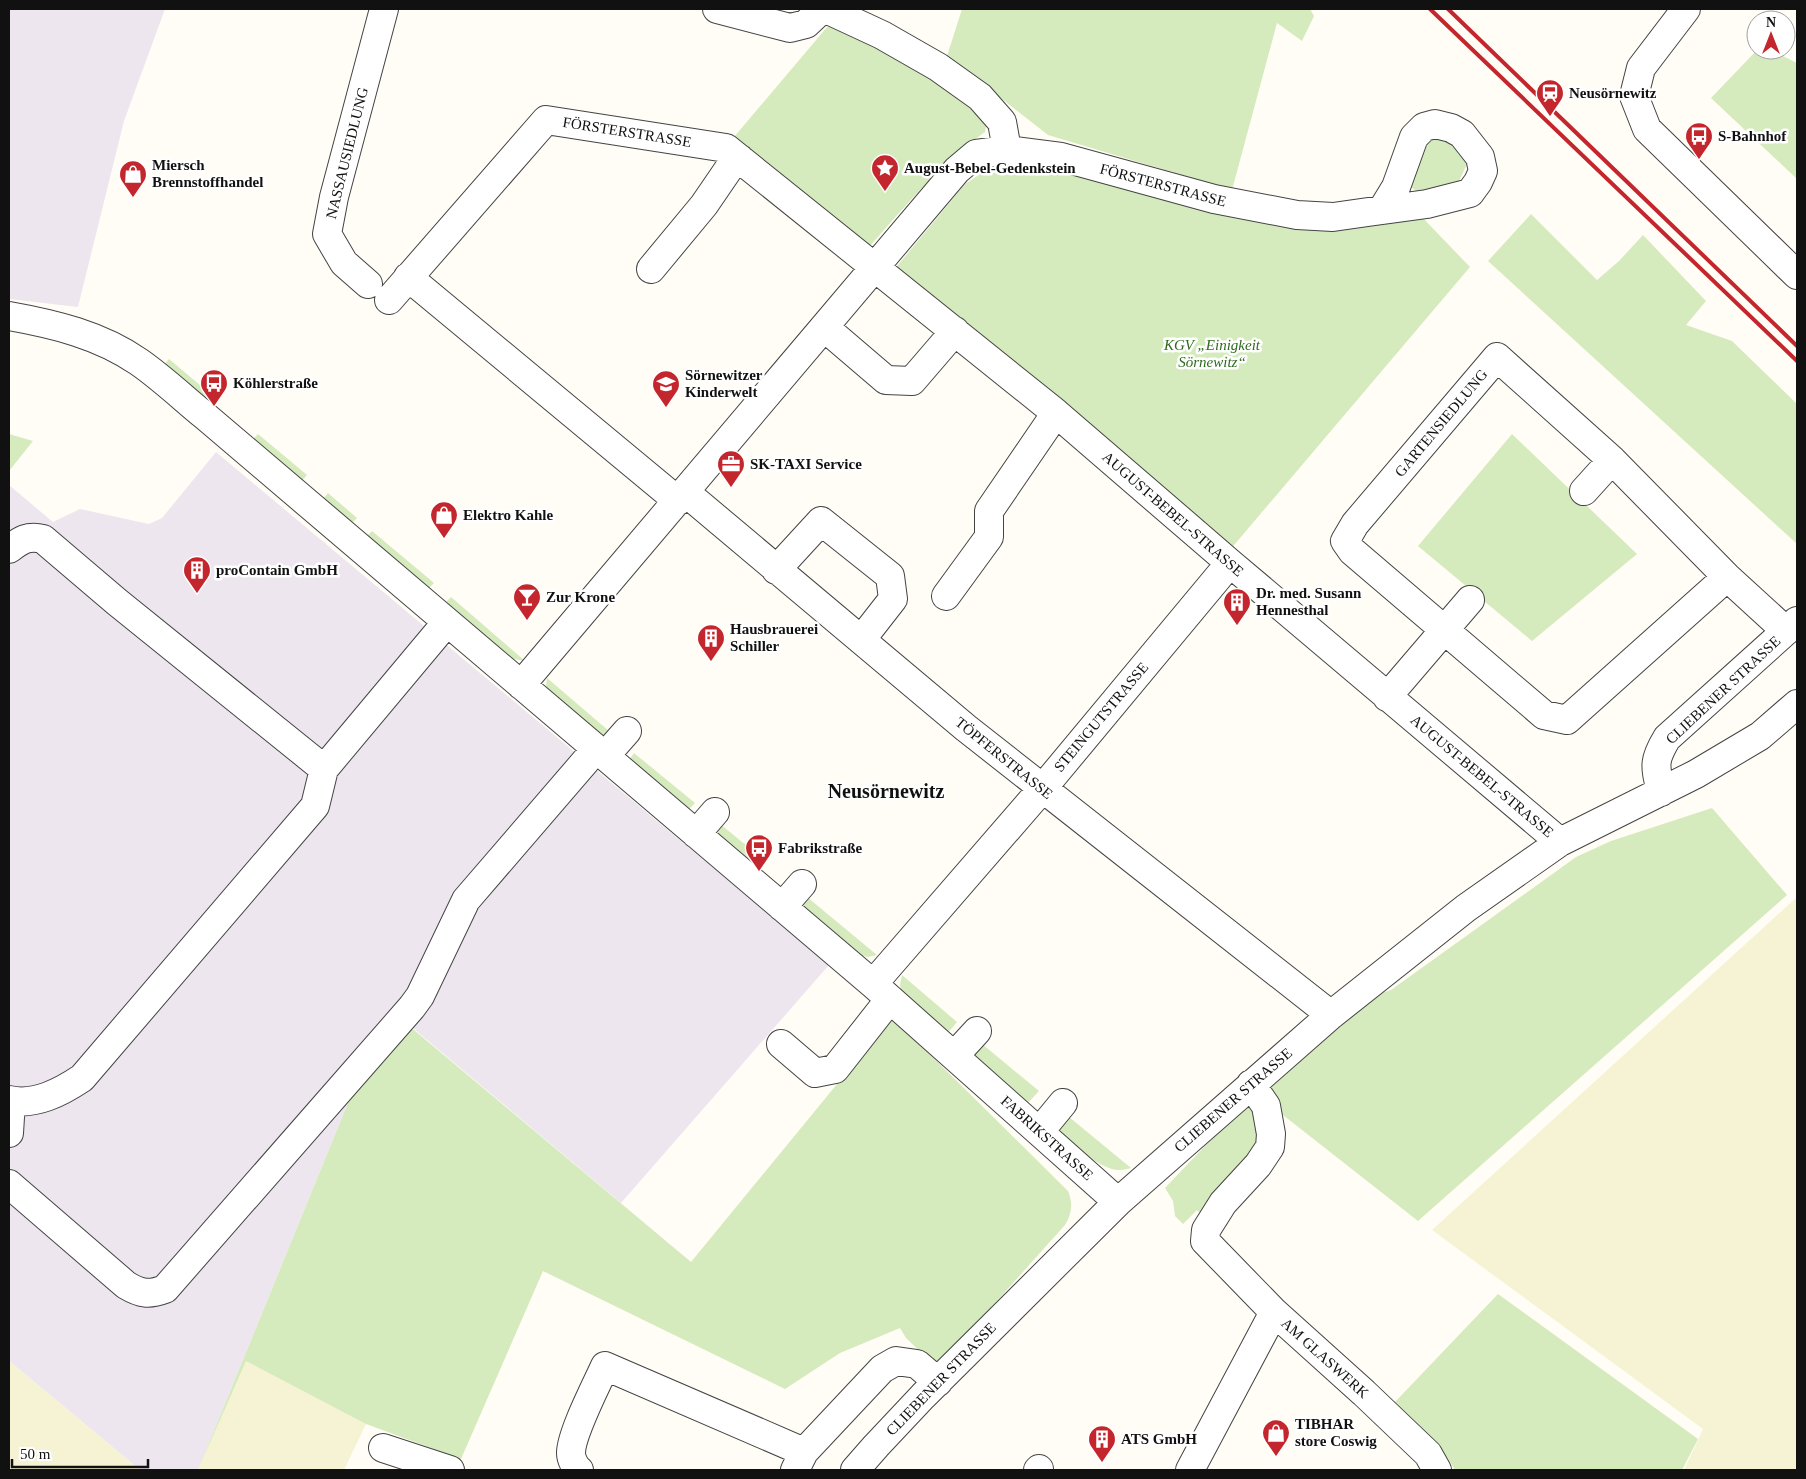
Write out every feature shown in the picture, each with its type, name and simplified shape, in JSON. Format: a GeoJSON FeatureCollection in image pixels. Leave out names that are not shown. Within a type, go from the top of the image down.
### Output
{"type":"FeatureCollection","features":[{"type":"Feature","properties":{"kind":"street","name":"NASSAUSIEDLUNG"},"geometry":{"type":"LineString","coordinates":[[379,292],[344,263],[327,234],[337,187],[384,9]]}},
{"type":"Feature","properties":{"kind":"street"},"geometry":{"type":"LineString","coordinates":[[717,9],[790,28],[806,24],[824,9],[882,35],[930,62],[980,96],[1002,122],[1007,150]]}},
{"type":"Feature","properties":{"kind":"street"},"geometry":{"type":"LineString","coordinates":[[1686,9],[1641,68],[1634,96],[1644,120],[1648,129],[1797,275]]}},
{"type":"Feature","properties":{"kind":"street","name":"FÖRSTERSTRASSE"},"geometry":{"type":"LineString","coordinates":[[379,292],[408,277],[546,120],[726,148],[875,267]]}},
{"type":"Feature","properties":{"kind":"street","name":"FÖRSTERSTRASSE"},"geometry":{"type":"LineString","coordinates":[[521,685],[957,170],[976,154],[1007,150],[1061,158],[1214,199],[1297,215],[1333,217],[1382,210]]}},
{"type":"Feature","properties":{"kind":"street"},"geometry":{"type":"LineString","coordinates":[[651,269],[704,205],[730,166],[740,159]]}},
{"type":"Feature","properties":{"kind":"street","name":"AUGUST-BEBEL-STRASSE"},"geometry":{"type":"LineString","coordinates":[[875,267],[1056,413],[1387,697],[1560,842]]}},
{"type":"Feature","properties":{"kind":"street"},"geometry":{"type":"LineString","coordinates":[[408,277],[682,497]]}},
{"type":"Feature","properties":{"kind":"street"},"geometry":{"type":"LineString","coordinates":[[9,316],[43,322],[95,338],[139,362],[521,685]]}},
{"type":"Feature","properties":{"kind":"street"},"geometry":{"type":"LineString","coordinates":[[824,327],[886,380],[912,381],[955,331]]}},
{"type":"Feature","properties":{"kind":"street","name":"GARTENSIEDLUNG"},"geometry":{"type":"LineString","coordinates":[[1727,577],[1567,720],[1544,715],[1352,551],[1345,542],[1355,524],[1497,358],[1612,460],[1727,577],[1792,626]]}},
{"type":"Feature","properties":{"kind":"street"},"geometry":{"type":"LineString","coordinates":[[946,596],[989,537],[989,512],[1056,413]]}},
{"type":"Feature","properties":{"kind":"street"},"geometry":{"type":"LineString","coordinates":[[1584,490],[1612,460]]}},
{"type":"Feature","properties":{"kind":"street","name":"TÖPFERSTRASSE"},"geometry":{"type":"LineString","coordinates":[[682,497],[776,570],[1042,789],[1331,1015]]}},
{"type":"Feature","properties":{"kind":"street"},"geometry":{"type":"LineString","coordinates":[[776,570],[821,521],[890,576],[894,599],[861,640]]}},
{"type":"Feature","properties":{"kind":"street"},"geometry":{"type":"LineString","coordinates":[[9,549],[19,542],[32,537],[43,539],[117,602],[324,769]]}},
{"type":"Feature","properties":{"kind":"street","name":"STEINGUTSTRASSE"},"geometry":{"type":"LineString","coordinates":[[781,1044],[815,1073],[835,1068],[882,991],[1042,789],[1230,563]]}},
{"type":"Feature","properties":{"kind":"street"},"geometry":{"type":"LineString","coordinates":[[1387,697],[1470,600]]}},
{"type":"Feature","properties":{"kind":"street"},"geometry":{"type":"LineString","coordinates":[[9,1133],[10,1100],[38,1099],[62,1091],[82,1078],[315,806],[324,769],[447,622]]}},
{"type":"Feature","properties":{"kind":"street","name":"CLIEBENER STRASSE"},"geometry":{"type":"LineString","coordinates":[[1661,792],[1655,769],[1657,754],[1667,738],[1792,626]]}},
{"type":"Feature","properties":{"kind":"street","name":"FABRIKSTRASSE"},"geometry":{"type":"LineString","coordinates":[[521,685],[882,991],[1118,1202]]}},
{"type":"Feature","properties":{"kind":"street","name":"CLIEBENER STRASSE"},"geometry":{"type":"LineString","coordinates":[[855,1470],[938,1382],[1118,1202],[1250,1084],[1331,1015],[1466,908],[1560,842],[1696,774],[1760,736],[1797,704]]}},
{"type":"Feature","properties":{"kind":"street"},"geometry":{"type":"LineString","coordinates":[[9,1184],[126,1285],[137,1291],[152,1293],[165,1289],[412,1007],[420,996],[466,900],[606,758],[631,738]]}},
{"type":"Feature","properties":{"kind":"street"},"geometry":{"type":"LineString","coordinates":[[689,829],[708,806]]}},
{"type":"Feature","properties":{"kind":"street"},"geometry":{"type":"LineString","coordinates":[[782,907],[802,884]]}},
{"type":"Feature","properties":{"kind":"street"},"geometry":{"type":"LineString","coordinates":[[949,1050],[971,1026]]}},
{"type":"Feature","properties":{"kind":"street","name":"AM GLASWERK"},"geometry":{"type":"LineString","coordinates":[[1250,1084],[1266,1106],[1270,1124],[1270,1147],[1258,1165],[1222,1203],[1206,1230],[1205,1241],[1274,1312],[1428,1454],[1437,1470]]}},
{"type":"Feature","properties":{"kind":"street"},"geometry":{"type":"LineString","coordinates":[[1040,1131],[1063,1103]]}},
{"type":"Feature","properties":{"kind":"street","name":"AM GLASWERK"},"geometry":{"type":"LineString","coordinates":[[1190,1470],[1274,1312]]}},
{"type":"Feature","properties":{"kind":"street"},"geometry":{"type":"LineString","coordinates":[[579,1470],[576,1468],[571,1454],[574,1438],[605,1366],[800,1461],[882,1370],[896,1361],[918,1364],[938,1382]]}},
{"type":"Feature","properties":{"kind":"street"},"geometry":{"type":"LineString","coordinates":[[383,1448],[450,1470]]}},
{"type":"Feature","properties":{"kind":"shaded area"},"geometry":{"type":"Polygon","coordinates":[[[9,9],[165,9],[124,121],[78,307],[9,299],[9,9]]]}},
{"type":"Feature","properties":{"kind":"shaded area"},"geometry":{"type":"Polygon","coordinates":[[[216,452],[829,965],[621,1203],[408,1024],[352,1093],[198,1470],[140,1470],[9,1361],[9,485],[53,522],[80,509],[149,524],[162,518],[216,452]]]}},
{"type":"Feature","properties":{"kind":"shaded area"},"geometry":{"type":"Polygon","coordinates":[[[1797,897],[1797,1470],[1684,1470],[1703,1429],[1432,1230],[1797,897]]]}},
{"type":"Feature","properties":{"kind":"shaded area"},"geometry":{"type":"Polygon","coordinates":[[[246,1360],[366,1424],[344,1470],[198,1470],[246,1360]]]}},
{"type":"Feature","properties":{"kind":"shaded area"},"geometry":{"type":"Polygon","coordinates":[[[9,1361],[140,1470],[9,1470],[9,1361]]]}},
{"type":"Feature","properties":{"kind":"green space"},"geometry":{"type":"Polygon","coordinates":[[[962,9],[1310,9],[1314,16],[1302,41],[1277,23],[1232,190],[1048,135],[947,56],[962,9]]]}},
{"type":"Feature","properties":{"kind":"green space"},"geometry":{"type":"Polygon","coordinates":[[[833,20],[948,82],[987,120],[985,132],[938,171],[869,247],[729,143],[833,20]]]}},
{"type":"Feature","properties":{"kind":"green space"},"geometry":{"type":"Polygon","coordinates":[[[1747,60],[1791,60],[1797,63],[1797,179],[1711,98],[1747,60]]]}},
{"type":"Feature","properties":{"kind":"green space"},"geometry":{"type":"Polygon","coordinates":[[[1435,137],[1446,137],[1465,156],[1467,164],[1459,181],[1450,187],[1419,192],[1410,187],[1426,141],[1435,137]]]}},
{"type":"Feature","properties":{"kind":"green space","name":"KGV „Einigkeit Sörnewitz“"},"geometry":{"type":"Polygon","coordinates":[[[997,163],[1031,164],[1093,178],[1162,199],[1265,221],[1419,214],[1470,267],[1229,551],[893,271],[965,184],[997,163]]]}},
{"type":"Feature","properties":{"kind":"green space"},"geometry":{"type":"Polygon","coordinates":[[[1531,214],[1597,280],[1619,261],[1643,235],[1706,301],[1686,325],[1732,341],[1797,404],[1797,544],[1488,261],[1531,214]]]}},
{"type":"Feature","properties":{"kind":"green space"},"geometry":{"type":"Polygon","coordinates":[[[169,359],[213,396],[206,403],[163,366],[169,359]]]}},
{"type":"Feature","properties":{"kind":"green space"},"geometry":{"type":"Polygon","coordinates":[[[9,434],[33,441],[9,471],[9,434]]]}},
{"type":"Feature","properties":{"kind":"green space"},"geometry":{"type":"Polygon","coordinates":[[[258,434],[307,475],[301,482],[251,441],[258,434]]]}},
{"type":"Feature","properties":{"kind":"green space"},"geometry":{"type":"Polygon","coordinates":[[[1512,434],[1637,554],[1532,641],[1418,546],[1512,434]]]}},
{"type":"Feature","properties":{"kind":"green space"},"geometry":{"type":"Polygon","coordinates":[[[328,493],[357,518],[350,525],[322,500],[328,493]]]}},
{"type":"Feature","properties":{"kind":"green space"},"geometry":{"type":"Polygon","coordinates":[[[372,531],[434,583],[427,590],[365,538],[372,531]]]}},
{"type":"Feature","properties":{"kind":"green space"},"geometry":{"type":"Polygon","coordinates":[[[451,597],[525,661],[508,658],[443,605],[451,597]]]}},
{"type":"Feature","properties":{"kind":"green space"},"geometry":{"type":"Polygon","coordinates":[[[547,678],[616,737],[608,747],[549,694],[546,686],[547,678]]]}},
{"type":"Feature","properties":{"kind":"green space"},"geometry":{"type":"Polygon","coordinates":[[[634,753],[695,803],[686,812],[627,763],[634,753]]]}},
{"type":"Feature","properties":{"kind":"green space"},"geometry":{"type":"Polygon","coordinates":[[[1712,808],[1787,895],[1418,1221],[1274,1108],[1268,1084],[1324,1037],[1379,994],[1391,990],[1576,857],[1611,841],[1712,808]]]}},
{"type":"Feature","properties":{"kind":"green space"},"geometry":{"type":"Polygon","coordinates":[[[714,819],[758,855],[748,866],[706,829],[714,819]]]}},
{"type":"Feature","properties":{"kind":"green space"},"geometry":{"type":"Polygon","coordinates":[[[801,892],[877,955],[868,957],[856,954],[791,902],[801,892]]]}},
{"type":"Feature","properties":{"kind":"green space"},"geometry":{"type":"Polygon","coordinates":[[[902,975],[957,1022],[946,1035],[901,991],[902,975]]]}},
{"type":"Feature","properties":{"kind":"green space"},"geometry":{"type":"Polygon","coordinates":[[[892,1017],[1068,1191],[1071,1200],[1070,1213],[1065,1225],[978,1322],[934,1365],[906,1338],[900,1328],[840,1353],[785,1389],[543,1271],[461,1459],[366,1424],[246,1361],[198,1470],[352,1093],[408,1025],[691,1262],[892,1017]]]}},
{"type":"Feature","properties":{"kind":"green space"},"geometry":{"type":"Polygon","coordinates":[[[976,1039],[1039,1091],[1027,1104],[966,1052],[976,1039]]]}},
{"type":"Feature","properties":{"kind":"green space"},"geometry":{"type":"Polygon","coordinates":[[[1252,1102],[1263,1145],[1202,1215],[1197,1210],[1183,1224],[1175,1216],[1173,1201],[1165,1188],[1225,1125],[1252,1102]]]}},
{"type":"Feature","properties":{"kind":"green space"},"geometry":{"type":"Polygon","coordinates":[[[1063,1112],[1131,1168],[1111,1169],[1093,1160],[1075,1146],[1052,1126],[1063,1112]]]}},
{"type":"Feature","properties":{"kind":"green space"},"geometry":{"type":"Polygon","coordinates":[[[1498,1294],[1698,1439],[1682,1470],[1455,1470],[1441,1448],[1394,1403],[1498,1294]]]}},
{"type":"Feature","properties":{"kind":"railway"},"geometry":{"type":"LineString","coordinates":[[1430,9],[1797,361]]}},
{"type":"Feature","properties":{"kind":"railway"},"geometry":{"type":"LineString","coordinates":[[1448,9],[1797,346]]}},
{"type":"Feature","properties":{"kind":"place","name":"Neusörnewitz"},"geometry":{"type":"Point","coordinates":[1550,117]}},
{"type":"Feature","properties":{"kind":"place","name":"S-Bahnhof"},"geometry":{"type":"Point","coordinates":[1699,160]}},
{"type":"Feature","properties":{"kind":"place","name":"August-Bebel-Gedenkstein"},"geometry":{"type":"Point","coordinates":[885,192]}},
{"type":"Feature","properties":{"kind":"place","name":"Miersch Brennstoffhandel"},"geometry":{"type":"Point","coordinates":[133,198]}},
{"type":"Feature","properties":{"kind":"place","name":"Köhlerstraße"},"geometry":{"type":"Point","coordinates":[214,407]}},
{"type":"Feature","properties":{"kind":"place","name":"Sörnewitzer Kinderwelt"},"geometry":{"type":"Point","coordinates":[666,408]}},
{"type":"Feature","properties":{"kind":"place","name":"SK-TAXI Service"},"geometry":{"type":"Point","coordinates":[731,488]}},
{"type":"Feature","properties":{"kind":"place","name":"Elektro Kahle"},"geometry":{"type":"Point","coordinates":[444,539]}},
{"type":"Feature","properties":{"kind":"place","name":"proContain GmbH"},"geometry":{"type":"Point","coordinates":[197,594]}},
{"type":"Feature","properties":{"kind":"place","name":"Zur Krone"},"geometry":{"type":"Point","coordinates":[527,621]}},
{"type":"Feature","properties":{"kind":"place","name":"Dr. med. Susann Hennesthal"},"geometry":{"type":"Point","coordinates":[1237,626]}},
{"type":"Feature","properties":{"kind":"place","name":"Hausbrauerei Schiller"},"geometry":{"type":"Point","coordinates":[711,662]}},
{"type":"Feature","properties":{"kind":"place","name":"Fabrikstraße"},"geometry":{"type":"Point","coordinates":[759,872]}},
{"type":"Feature","properties":{"kind":"place","name":"TIBHAR store Coswig"},"geometry":{"type":"Point","coordinates":[1276,1457]}},
{"type":"Feature","properties":{"kind":"place","name":"ATS GmbH"},"geometry":{"type":"Point","coordinates":[1102,1463]}},
{"type":"Feature","properties":{"kind":"district","name":"Neusörnewitz"},"geometry":{"type":"Point","coordinates":[886,791]}}]}
